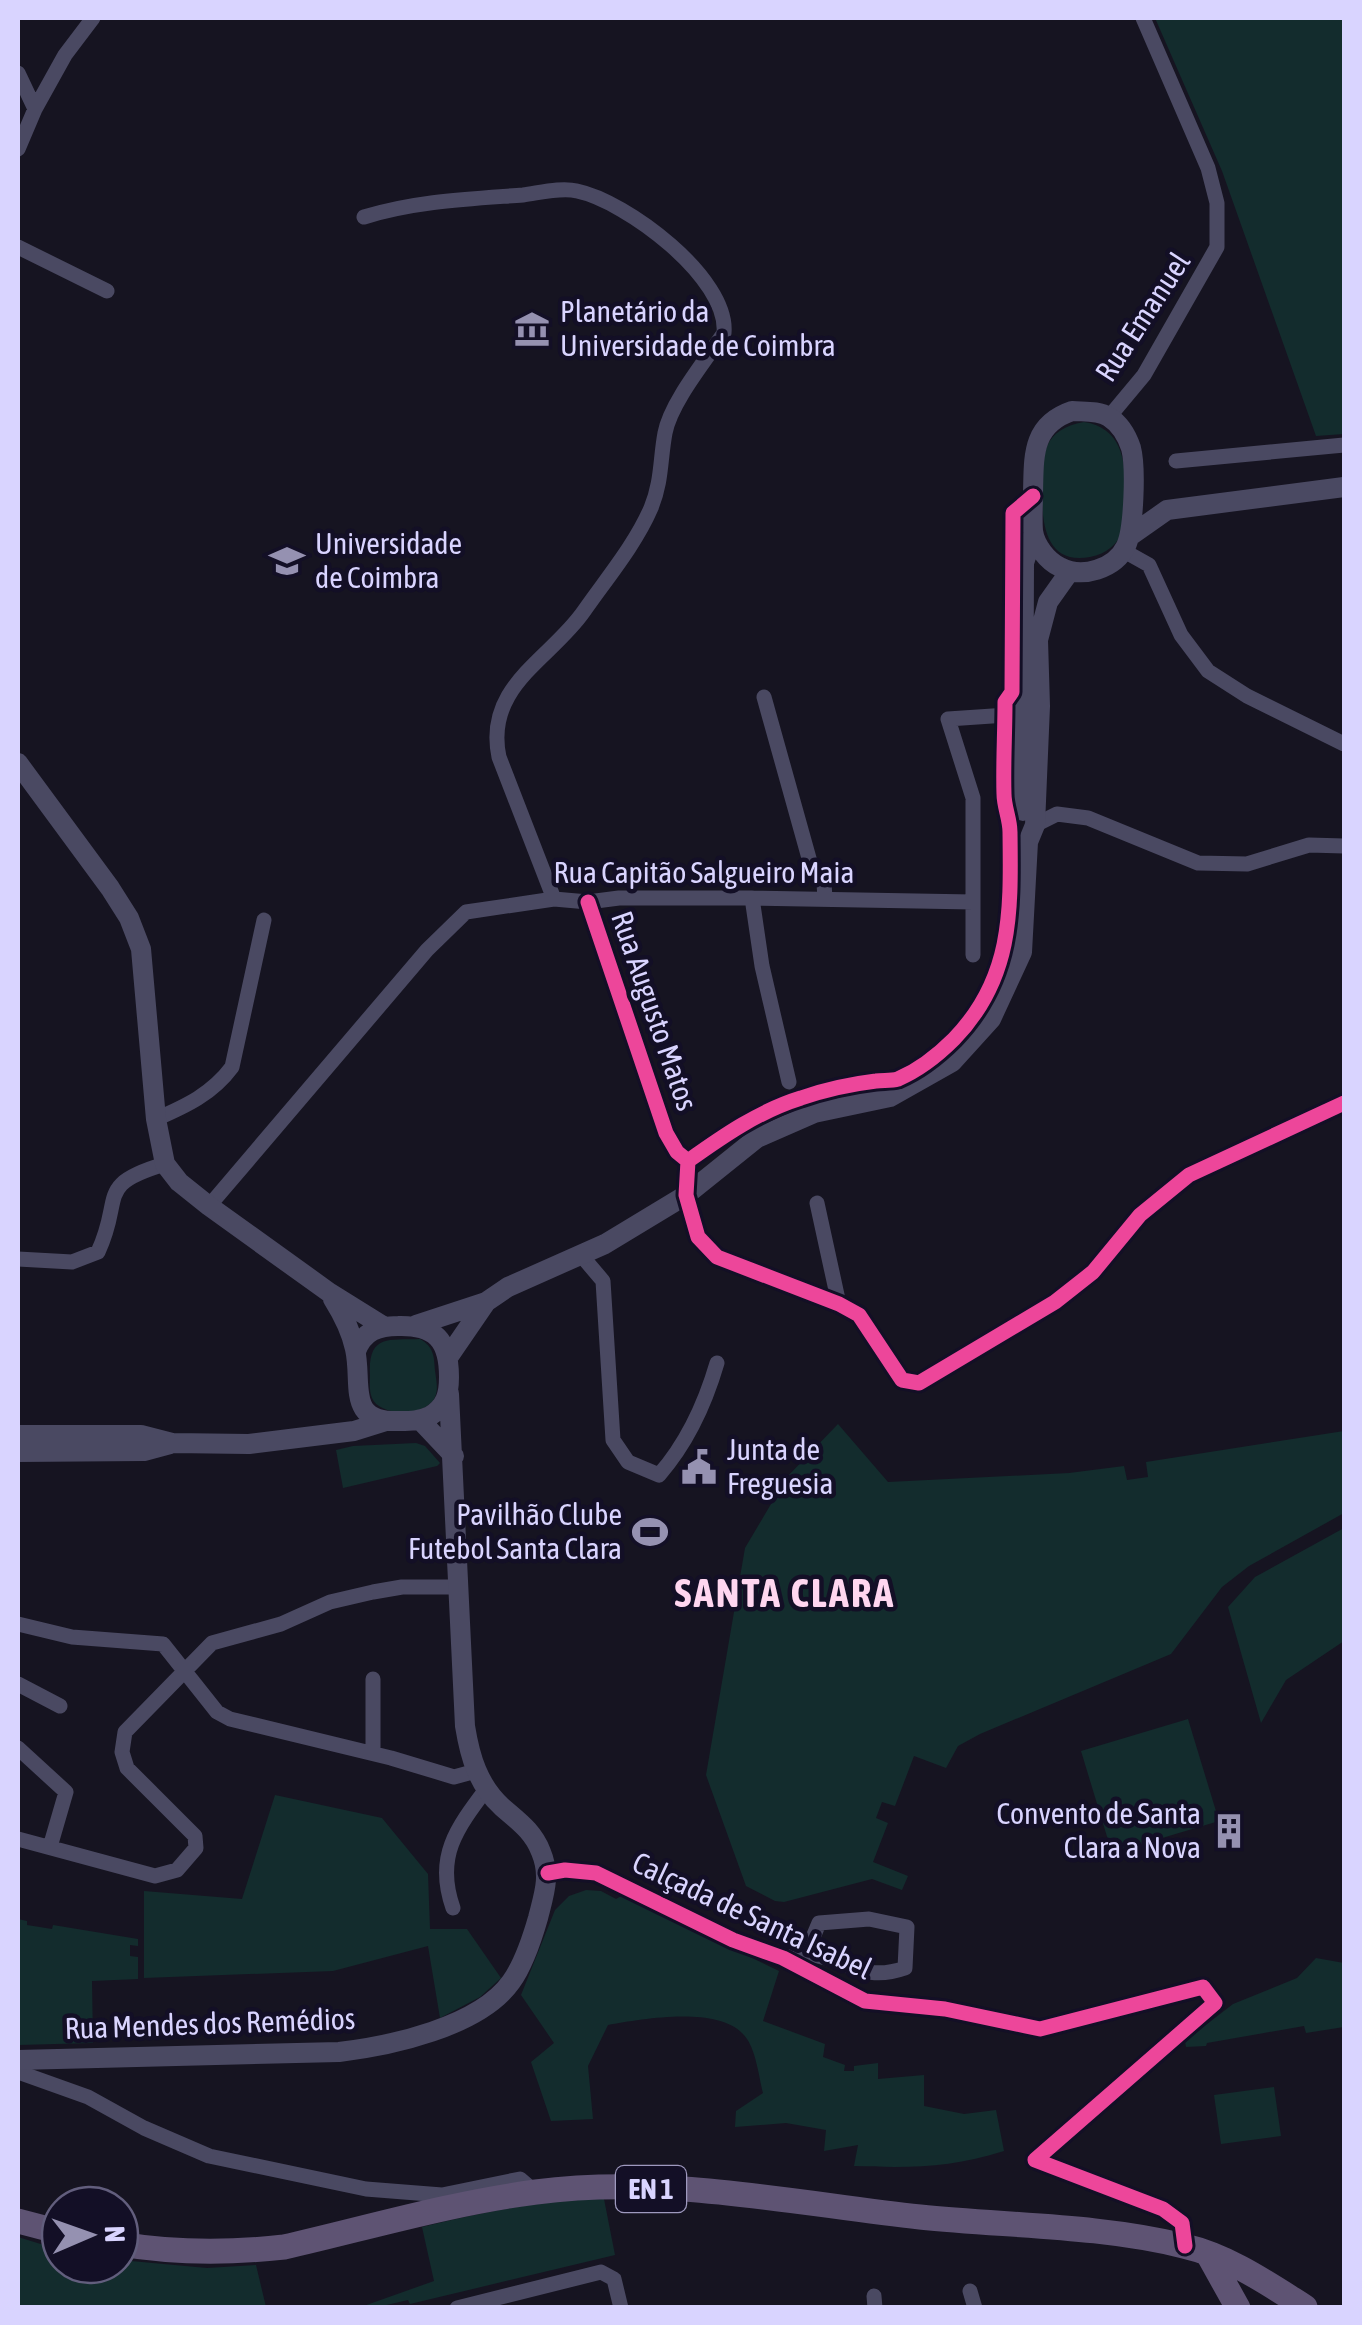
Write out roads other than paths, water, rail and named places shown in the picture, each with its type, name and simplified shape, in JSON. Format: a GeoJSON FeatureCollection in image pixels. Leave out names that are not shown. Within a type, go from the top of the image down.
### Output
{"type":"FeatureCollection","features":[{"type":"Feature","properties":{"kind":"main road","name":"EN 1"},"geometry":{"type":"LineString","coordinates":[[140,2247],[232,2251],[284,2247],[536,2192],[609,2188],[720,2191],[1185,2246],[1250,2272],[1306,2307]]}},
{"type":"Feature","properties":{"kind":"main road"},"geometry":{"type":"LineString","coordinates":[[1210,2256],[1238,2308]]}},
{"type":"Feature","properties":{"kind":"main road","name":"EN 1"},"geometry":{"type":"LineString","coordinates":[[1288,2308],[1306,2307]]}},
{"type":"Feature","properties":{"kind":"street"},"geometry":{"type":"LineString","coordinates":[[71,18],[79,34]]}},
{"type":"Feature","properties":{"kind":"street"},"geometry":{"type":"LineString","coordinates":[[18,149],[35,108],[79,34],[93,18]]}},
{"type":"Feature","properties":{"kind":"street","name":"Rua Emanuel"},"geometry":{"type":"LineString","coordinates":[[1109,417],[1144,374],[1218,246],[1217,203],[1208,168],[1143,18]]}},
{"type":"Feature","properties":{"kind":"street"},"geometry":{"type":"LineString","coordinates":[[18,73],[35,108]]}},
{"type":"Feature","properties":{"kind":"street"},"geometry":{"type":"LineString","coordinates":[[364,217],[402,205],[577,190],[644,222],[668,242],[699,274],[716,300],[724,324],[724,333],[672,412],[665,432],[659,486],[641,530],[574,626],[522,673],[503,711],[496,742],[499,757],[554,899]]}},
{"type":"Feature","properties":{"kind":"street"},"geometry":{"type":"LineString","coordinates":[[18,247],[107,291]]}},
{"type":"Feature","properties":{"kind":"street"},"geometry":{"type":"LineString","coordinates":[[1031,710],[1024,563],[1033,534],[1034,451],[1042,432],[1057,416],[1095,412],[1109,417],[1125,433],[1132,452],[1127,543]]}},
{"type":"Feature","properties":{"kind":"street"},"geometry":{"type":"LineString","coordinates":[[1176,461],[1344,445]]}},
{"type":"Feature","properties":{"kind":"street"},"geometry":{"type":"LineString","coordinates":[[1132,500],[1167,510],[1344,487]]}},
{"type":"Feature","properties":{"kind":"street"},"geometry":{"type":"LineString","coordinates":[[1033,534],[1056,566],[1093,572],[1107,566],[1127,543],[1167,510]]}},
{"type":"Feature","properties":{"kind":"street"},"geometry":{"type":"LineString","coordinates":[[1127,543],[1149,566],[1180,636],[1208,670],[1247,696],[1344,744]]}},
{"type":"Feature","properties":{"kind":"street"},"geometry":{"type":"LineString","coordinates":[[1032,834],[1023,825],[1038,640],[1048,602],[1070,571]]}},
{"type":"Feature","properties":{"kind":"street"},"geometry":{"type":"LineString","coordinates":[[764,697],[812,868],[824,883],[824,899]]}},
{"type":"Feature","properties":{"kind":"street"},"geometry":{"type":"LineString","coordinates":[[973,955],[973,798],[948,718],[1031,710]]}},
{"type":"Feature","properties":{"kind":"street"},"geometry":{"type":"LineString","coordinates":[[18,764],[110,888],[135,934],[146,984],[156,1119],[165,1164],[179,1182],[209,1206],[383,1326]]}},
{"type":"Feature","properties":{"kind":"street"},"geometry":{"type":"LineString","coordinates":[[356,1352],[364,1337],[383,1326],[416,1325],[486,1302],[508,1287],[581,1255],[686,1195],[757,1138],[814,1113],[890,1097],[952,1062],[991,1018],[1022,952],[1032,834],[1058,814],[1088,818],[1198,863],[1247,864],[1309,845],[1344,846]]}},
{"type":"Feature","properties":{"kind":"street"},"geometry":{"type":"LineString","coordinates":[[752,898],[762,966],[790,1082]]}},
{"type":"Feature","properties":{"kind":"street","name":"Rua Capitão Salgueiro Maia"},"geometry":{"type":"LineString","coordinates":[[209,1206],[428,950],[466,912],[554,899],[973,902]]}},
{"type":"Feature","properties":{"kind":"street","name":"Rua Augusto Matos"},"geometry":{"type":"LineString","coordinates":[[588,902],[666,1133],[677,1152],[688,1161],[686,1195],[698,1237],[717,1257],[859,1315],[902,1380],[919,1382],[1055,1302],[1094,1272],[1140,1214],[1189,1175],[1344,1103]]}},
{"type":"Feature","properties":{"kind":"street"},"geometry":{"type":"LineString","coordinates":[[156,1119],[218,1086],[232,1068],[264,920]]}},
{"type":"Feature","properties":{"kind":"street"},"geometry":{"type":"LineString","coordinates":[[18,1259],[72,1262],[98,1252],[116,1188],[136,1172],[165,1164]]}},
{"type":"Feature","properties":{"kind":"street"},"geometry":{"type":"LineString","coordinates":[[817,1202],[839,1304]]}},
{"type":"Feature","properties":{"kind":"street"},"geometry":{"type":"LineString","coordinates":[[581,1255],[603,1281],[613,1440],[628,1462],[660,1475],[676,1456],[707,1396],[717,1363]]}},
{"type":"Feature","properties":{"kind":"street"},"geometry":{"type":"LineString","coordinates":[[330,1293],[348,1323],[356,1352],[358,1397],[366,1412],[386,1421]]}},
{"type":"Feature","properties":{"kind":"street"},"geometry":{"type":"LineString","coordinates":[[449,1356],[486,1302]]}},
{"type":"Feature","properties":{"kind":"street"},"geometry":{"type":"LineString","coordinates":[[416,1325],[436,1335],[449,1356],[465,1726],[470,1756],[481,1780],[500,1805],[533,1834],[548,1873]]}},
{"type":"Feature","properties":{"kind":"street"},"geometry":{"type":"LineString","coordinates":[[18,1452],[141,1435],[172,1443],[249,1444],[354,1431],[386,1421],[420,1420],[438,1410],[449,1394]]}},
{"type":"Feature","properties":{"kind":"street"},"geometry":{"type":"LineString","coordinates":[[326,1432],[358,1397]]}},
{"type":"Feature","properties":{"kind":"street"},"geometry":{"type":"LineString","coordinates":[[420,1420],[454,1456]]}},
{"type":"Feature","properties":{"kind":"street"},"geometry":{"type":"LineString","coordinates":[[18,1435],[80,1443]]}},
{"type":"Feature","properties":{"kind":"street"},"geometry":{"type":"LineString","coordinates":[[18,1839],[155,1876],[177,1870],[196,1848],[195,1836],[127,1768],[122,1752],[125,1732],[212,1643],[281,1624],[330,1602],[402,1587],[460,1587]]}},
{"type":"Feature","properties":{"kind":"street"},"geometry":{"type":"LineString","coordinates":[[18,1624],[72,1638],[163,1644],[217,1712],[230,1719],[454,1777],[481,1780]]}},
{"type":"Feature","properties":{"kind":"street"},"geometry":{"type":"LineString","coordinates":[[373,1753],[374,1679]]}},
{"type":"Feature","properties":{"kind":"street"},"geometry":{"type":"LineString","coordinates":[[18,1684],[60,1706]]}},
{"type":"Feature","properties":{"kind":"street"},"geometry":{"type":"LineString","coordinates":[[18,1748],[66,1792],[50,1848]]}},
{"type":"Feature","properties":{"kind":"street"},"geometry":{"type":"LineString","coordinates":[[453,1908],[444,1884],[448,1853],[481,1780]]}},
{"type":"Feature","properties":{"kind":"street","name":"Calçada de Santa Isabel"},"geometry":{"type":"LineString","coordinates":[[548,1873],[596,1873],[698,1924],[783,1958],[865,2002],[946,2008],[1040,2029],[1203,1986],[1215,2002],[1036,2160],[1178,2218],[1185,2227],[1185,2246]]}},
{"type":"Feature","properties":{"kind":"street","name":"Rua Mendes dos Remédios"},"geometry":{"type":"LineString","coordinates":[[18,2060],[339,2052],[387,2046],[458,2020],[487,2004],[510,1983],[536,1927],[548,1873]]}},
{"type":"Feature","properties":{"kind":"street"},"geometry":{"type":"LineString","coordinates":[[783,1958],[806,1954],[864,1974],[887,1974],[906,1968],[906,1927],[869,1919],[819,1923],[806,1954]]}},
{"type":"Feature","properties":{"kind":"street"},"geometry":{"type":"LineString","coordinates":[[18,2072],[88,2097],[144,2128],[209,2156],[366,2189],[442,2195],[520,2179],[536,2192]]}},
{"type":"Feature","properties":{"kind":"street"},"geometry":{"type":"LineString","coordinates":[[457,2308],[601,2272],[614,2279],[620,2308]]}},
{"type":"Feature","properties":{"kind":"place","name":"Planetário da Universidade de Coimbra"},"geometry":{"type":"Point","coordinates":[532,329]}},
{"type":"Feature","properties":{"kind":"place","name":"Universidade de Coimbra"},"geometry":{"type":"Point","coordinates":[287,561]}},
{"type":"Feature","properties":{"kind":"place","name":"Junta de Freguesia"},"geometry":{"type":"Point","coordinates":[699,1467]}},
{"type":"Feature","properties":{"kind":"place","name":"Pavilhão Clube Futebol Santa Clara"},"geometry":{"type":"Point","coordinates":[650,1532]}},
{"type":"Feature","properties":{"kind":"place","name":"Convento de Santa Clara a Nova"},"geometry":{"type":"Point","coordinates":[1229,1831]}},
{"type":"Feature","properties":{"kind":"district","name":"SANTA CLARA"},"geometry":{"type":"Point","coordinates":[785,1593]}}]}
